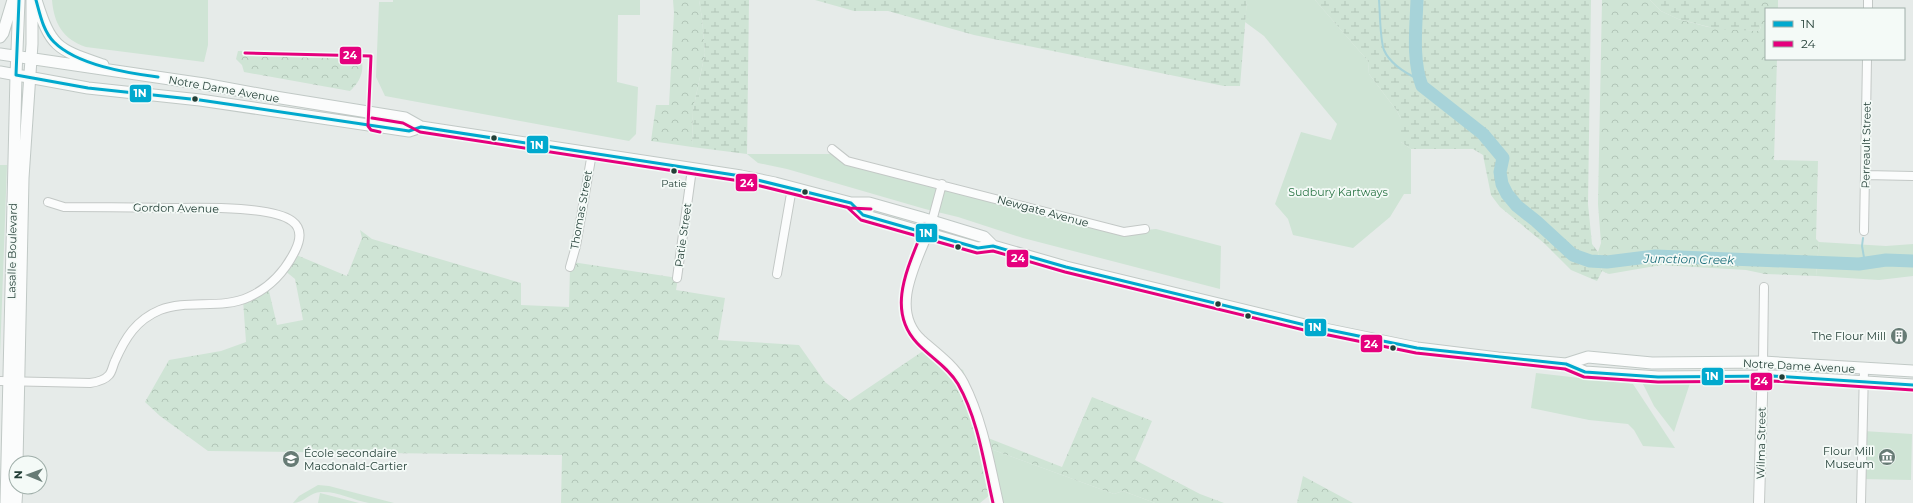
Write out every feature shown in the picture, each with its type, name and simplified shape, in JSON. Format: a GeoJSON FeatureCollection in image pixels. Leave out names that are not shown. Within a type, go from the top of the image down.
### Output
{"type":"FeatureCollection","features":[{"type":"Feature","properties":{"kind":"main road"},"geometry":{"type":"LineString","coordinates":[[0,37],[3,33],[13,0]]}},
{"type":"Feature","properties":{"kind":"main road","name":"Lasalle Boulevard"},"geometry":{"type":"LineString","coordinates":[[6,503],[19,0]]}},
{"type":"Feature","properties":{"kind":"main road","name":"Lasalle Boulevard"},"geometry":{"type":"LineString","coordinates":[[16,455],[9,381],[23,178],[32,0]]}},
{"type":"Feature","properties":{"kind":"main road"},"geometry":{"type":"LineString","coordinates":[[36,0],[45,27],[54,42],[67,52],[126,73]]}},
{"type":"Feature","properties":{"kind":"main road","name":"Notre Dame Avenue"},"geometry":{"type":"LineString","coordinates":[[0,54],[405,118],[421,127],[741,176],[851,204],[869,203],[984,237],[992,246]]}},
{"type":"Feature","properties":{"kind":"main road","name":"Notre Dame Avenue"},"geometry":{"type":"LineString","coordinates":[[0,72],[88,88],[200,100],[409,131],[421,127]]}},
{"type":"Feature","properties":{"kind":"main road","name":"Notre Dame Avenue"},"geometry":{"type":"LineString","coordinates":[[851,204],[863,215],[978,248],[992,246],[1066,267],[1313,326],[1425,349],[1566,364],[1585,372],[1679,377],[1762,376],[1913,385]]}},
{"type":"Feature","properties":{"kind":"main road","name":"Notre Dame Avenue"},"geometry":{"type":"LineString","coordinates":[[1566,364],[1588,357],[1652,363],[1763,362],[1913,371]]}},
{"type":"Feature","properties":{"kind":"street","name":"Perreault Street"},"geometry":{"type":"LineString","coordinates":[[1864,231],[1867,60]]}},
{"type":"Feature","properties":{"kind":"street","name":"Newgate Avenue"},"geometry":{"type":"LineString","coordinates":[[832,149],[847,161],[942,184],[1124,232],[1145,229]]}},
{"type":"Feature","properties":{"kind":"street","name":"Thomas Street"},"geometry":{"type":"LineString","coordinates":[[570,267],[576,246],[592,153]]}},
{"type":"Feature","properties":{"kind":"street","name":"Patie Street"},"geometry":{"type":"LineString","coordinates":[[677,278],[692,169]]}},
{"type":"Feature","properties":{"kind":"street"},"geometry":{"type":"LineString","coordinates":[[1865,175],[1913,176]]}},
{"type":"Feature","properties":{"kind":"street"},"geometry":{"type":"LineString","coordinates":[[942,184],[932,221],[908,287],[905,303],[907,319],[919,338],[957,373],[963,383],[978,424],[998,503]]}},
{"type":"Feature","properties":{"kind":"street"},"geometry":{"type":"LineString","coordinates":[[777,274],[792,188]]}},
{"type":"Feature","properties":{"kind":"street","name":"Gordon Avenue"},"geometry":{"type":"LineString","coordinates":[[9,381],[90,383],[101,381],[110,375],[126,338],[133,329],[148,316],[174,306],[238,301],[248,298],[268,286],[286,266],[296,250],[300,240],[298,228],[293,222],[286,218],[240,209],[64,207],[48,202]]}},
{"type":"Feature","properties":{"kind":"street","name":"Wilma Street"},"geometry":{"type":"LineString","coordinates":[[1759,503],[1764,288]]}},
{"type":"Feature","properties":{"kind":"street"},"geometry":{"type":"LineString","coordinates":[[1861,503],[1864,369]]}},
{"type":"Feature","properties":{"kind":"green space"},"geometry":{"type":"Polygon","coordinates":[[[52,0],[208,0],[208,45],[204,62],[86,47],[78,44],[71,40],[61,30],[55,16],[52,0]]]}},
{"type":"Feature","properties":{"kind":"green space"},"geometry":{"type":"Polygon","coordinates":[[[393,0],[640,0],[640,15],[618,15],[617,82],[638,87],[636,134],[629,141],[385,96],[376,77],[379,2],[393,2],[393,0]]]}},
{"type":"Feature","properties":{"kind":"green space"},"geometry":{"type":"Polygon","coordinates":[[[673,0],[699,0],[702,18],[705,53],[693,110],[692,147],[651,141],[656,105],[669,105],[674,13],[673,0]]]}},
{"type":"Feature","properties":{"kind":"green space"},"geometry":{"type":"Polygon","coordinates":[[[699,0],[749,0],[747,154],[692,147],[693,110],[705,53],[699,0]]]}},
{"type":"Feature","properties":{"kind":"green space"},"geometry":{"type":"Polygon","coordinates":[[[815,0],[1247,0],[1240,86],[1224,86],[974,35],[888,11],[854,11],[815,0]]]}},
{"type":"Feature","properties":{"kind":"green space","name":"Sudbury Kartways"},"geometry":{"type":"Polygon","coordinates":[[[1247,0],[1315,0],[1368,61],[1369,74],[1397,111],[1401,119],[1401,142],[1411,149],[1411,194],[1404,194],[1390,217],[1353,248],[1293,235],[1288,219],[1275,204],[1301,132],[1331,140],[1337,124],[1264,36],[1245,22],[1247,0]]]}},
{"type":"Feature","properties":{"kind":"green space"},"geometry":{"type":"Polygon","coordinates":[[[1315,0],[1591,0],[1588,204],[1592,244],[1598,252],[1602,271],[1597,281],[1571,270],[1544,243],[1500,207],[1491,195],[1483,155],[1473,149],[1411,149],[1401,142],[1401,119],[1397,111],[1369,74],[1368,61],[1315,0]]]}},
{"type":"Feature","properties":{"kind":"green space"},"geometry":{"type":"Polygon","coordinates":[[[1602,0],[1650,0],[1661,11],[1678,19],[1708,27],[1759,31],[1761,27],[1761,0],[1778,0],[1778,8],[1765,8],[1765,60],[1777,60],[1774,160],[1818,161],[1816,239],[1819,242],[1816,276],[1765,274],[1746,270],[1661,265],[1609,274],[1602,271],[1598,252],[1601,243],[1598,204],[1602,0]]]}},
{"type":"Feature","properties":{"kind":"green space"},"geometry":{"type":"Polygon","coordinates":[[[1650,0],[1761,0],[1761,26],[1759,31],[1717,29],[1678,19],[1661,11],[1650,0]]]}},
{"type":"Feature","properties":{"kind":"green space"},"geometry":{"type":"Polygon","coordinates":[[[238,51],[353,53],[360,56],[362,61],[362,70],[357,84],[350,91],[244,72],[242,65],[236,59],[238,51]]]}},
{"type":"Feature","properties":{"kind":"green space"},"geometry":{"type":"Polygon","coordinates":[[[747,154],[836,154],[1124,232],[1156,229],[1221,246],[1220,289],[1023,238],[958,217],[925,209],[787,169],[758,163],[747,154]]]}},
{"type":"Feature","properties":{"kind":"green space"},"geometry":{"type":"Polygon","coordinates":[[[0,165],[7,165],[0,356],[0,165]]]}},
{"type":"Feature","properties":{"kind":"green space"},"geometry":{"type":"Polygon","coordinates":[[[360,230],[372,239],[521,283],[521,305],[569,307],[570,267],[572,262],[678,278],[676,290],[725,298],[718,340],[799,345],[825,382],[849,401],[929,347],[947,363],[963,370],[988,438],[1062,467],[1092,397],[1152,421],[1135,460],[1200,494],[1224,503],[1155,503],[1123,491],[1114,494],[988,448],[996,490],[980,503],[561,503],[562,455],[208,451],[160,416],[145,402],[169,360],[221,351],[246,342],[243,300],[268,287],[277,325],[303,320],[295,279],[284,270],[294,254],[347,276],[362,238],[360,230]]]}},
{"type":"Feature","properties":{"kind":"green space"},"geometry":{"type":"Polygon","coordinates":[[[1819,242],[1886,246],[1913,244],[1913,276],[1879,280],[1816,276],[1819,242]]]}},
{"type":"Feature","properties":{"kind":"green space"},"geometry":{"type":"Polygon","coordinates":[[[1536,373],[1633,384],[1675,448],[1643,446],[1634,430],[1628,424],[1589,420],[1531,408],[1536,373]]]}},
{"type":"Feature","properties":{"kind":"green space"},"geometry":{"type":"Polygon","coordinates":[[[1639,376],[1692,377],[1674,432],[1654,406],[1639,376]]]}},
{"type":"Feature","properties":{"kind":"green space","name":"Flour Mill Museum"},"geometry":{"type":"Polygon","coordinates":[[[1863,431],[1912,434],[1911,480],[1862,479],[1863,431]]]}},
{"type":"Feature","properties":{"kind":"green space"},"geometry":{"type":"Polygon","coordinates":[[[988,448],[1114,494],[1123,491],[1155,503],[999,503],[988,448]]]}},
{"type":"Feature","properties":{"kind":"green space"},"geometry":{"type":"Polygon","coordinates":[[[1303,476],[1353,503],[1297,503],[1303,476]]]}},
{"type":"Feature","properties":{"kind":"green space"},"geometry":{"type":"Polygon","coordinates":[[[318,485],[329,486],[394,503],[369,503],[339,494],[317,492],[297,503],[293,503],[299,496],[318,485]]]}},
{"type":"Feature","properties":{"kind":"green space"},"geometry":{"type":"Polygon","coordinates":[[[320,493],[359,503],[318,503],[320,493]]]}},
{"type":"Feature","properties":{"kind":"waterway"},"geometry":{"type":"LineString","coordinates":[[1379,0],[1381,33],[1384,50],[1390,60],[1404,72],[1420,80]]}},
{"type":"Feature","properties":{"kind":"waterway","name":"Junction Creek"},"geometry":{"type":"LineString","coordinates":[[1417,0],[1416,55],[1422,86],[1483,134],[1503,158],[1500,172],[1502,184],[1507,194],[1517,206],[1536,221],[1573,255],[1590,261],[1607,262],[1655,256],[1859,264],[1886,260],[1913,261]]}},
{"type":"Feature","properties":{"kind":"waterway"},"geometry":{"type":"LineString","coordinates":[[1863,238],[1862,246],[1865,263]]}},
{"type":"Feature","properties":{"kind":"transit line","name":"1N"},"geometry":{"type":"LineString","coordinates":[[19,0],[16,75],[88,88],[200,100],[409,131],[421,127],[741,176],[851,203],[863,215],[978,248],[993,246],[1066,267],[1305,325],[1417,348],[1566,364],[1585,372],[1658,377],[1773,376],[1913,385]]}},
{"type":"Feature","properties":{"kind":"transit line","name":"1N"},"geometry":{"type":"LineString","coordinates":[[36,0],[42,22],[47,33],[50,38],[64,50],[76,57],[103,67],[158,77]]}},
{"type":"Feature","properties":{"kind":"transit line","name":"24"},"geometry":{"type":"LineString","coordinates":[[245,53],[371,56],[368,126],[371,130],[380,132]]}},
{"type":"Feature","properties":{"kind":"transit line","name":"24"},"geometry":{"type":"LineString","coordinates":[[372,118],[403,123],[420,132],[740,181],[850,208],[871,209]]}},
{"type":"Feature","properties":{"kind":"transit line","name":"24"},"geometry":{"type":"LineString","coordinates":[[847,207],[861,220],[977,253],[993,251],[1065,272],[1304,330],[1416,353],[1565,369],[1584,377],[1658,382],[1773,381],[1913,390]]}},
{"type":"Feature","properties":{"kind":"transit line","name":"24"},"geometry":{"type":"LineString","coordinates":[[924,224],[903,285],[901,300],[902,315],[907,329],[917,343],[949,372],[958,384],[965,398],[980,442],[993,503]]}},
{"type":"Feature","properties":{"kind":"place","name":"Patie"},"geometry":{"type":"Point","coordinates":[674,171]}},
{"type":"Feature","properties":{"kind":"place","name":"The Flour Mill"},"geometry":{"type":"Point","coordinates":[1899,336]}},
{"type":"Feature","properties":{"kind":"place","name":"Flour Mill Museum"},"geometry":{"type":"Point","coordinates":[1887,457]}},
{"type":"Feature","properties":{"kind":"place","name":"École secondaire Macdonald-Cartier"},"geometry":{"type":"Point","coordinates":[291,459]}}]}
